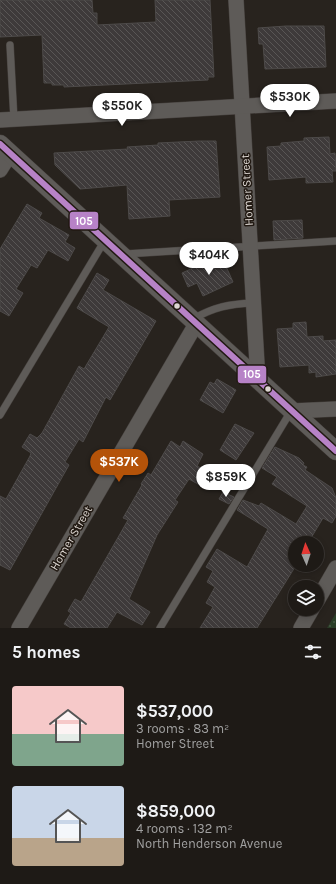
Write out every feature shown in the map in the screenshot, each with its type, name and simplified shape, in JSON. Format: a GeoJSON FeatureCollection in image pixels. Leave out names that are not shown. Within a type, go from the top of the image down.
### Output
{"type":"FeatureCollection","features":[{"type":"Feature","properties":{"kind":"street","name":"Homer Street"},"geometry":{"type":"LineString","coordinates":[[236,0],[258,381]]}},
{"type":"Feature","properties":{"kind":"street"},"geometry":{"type":"LineString","coordinates":[[7,120],[336,102]]}},
{"type":"Feature","properties":{"kind":"street"},"geometry":{"type":"LineString","coordinates":[[0,170],[5,149],[336,451]]}},
{"type":"Feature","properties":{"kind":"street","name":"Homer Street"},"geometry":{"type":"LineString","coordinates":[[19,628],[194,322]]}},
{"type":"Feature","properties":{"kind":"street"},"geometry":{"type":"LineString","coordinates":[[291,411],[336,409]]}},
{"type":"Feature","properties":{"kind":"street"},"geometry":{"type":"LineString","coordinates":[[324,589],[336,568]]}},
{"type":"Feature","properties":{"kind":"street"},"geometry":{"type":"LineString","coordinates":[[301,628],[308,616]]}},
{"type":"Feature","properties":{"kind":"lane"},"geometry":{"type":"LineString","coordinates":[[7,120],[10,45]]}},
{"type":"Feature","properties":{"kind":"lane"},"geometry":{"type":"LineString","coordinates":[[0,414],[105,239]]}},
{"type":"Feature","properties":{"kind":"lane"},"geometry":{"type":"LineString","coordinates":[[121,254],[336,241]]}},
{"type":"Feature","properties":{"kind":"lane"},"geometry":{"type":"LineString","coordinates":[[194,322],[206,311],[228,304],[253,303]]}},
{"type":"Feature","properties":{"kind":"lane"},"geometry":{"type":"LineString","coordinates":[[160,628],[291,411]]}},
{"type":"Feature","properties":{"kind":"green space"},"geometry":{"type":"Polygon","coordinates":[[[336,613],[336,628],[327,628],[336,613]]]}},
{"type":"Feature","properties":{"kind":"building"},"geometry":{"type":"Polygon","coordinates":[[[0,0],[92,0],[93,13],[97,13],[97,25],[156,22],[155,0],[210,0],[214,77],[208,77],[208,80],[64,87],[64,85],[44,83],[42,35],[0,37],[0,0]]]}},
{"type":"Feature","properties":{"kind":"building"},"geometry":{"type":"Polygon","coordinates":[[[324,26],[326,67],[265,69],[263,44],[259,44],[258,28],[324,26]]]}},
{"type":"Feature","properties":{"kind":"building"},"geometry":{"type":"Polygon","coordinates":[[[329,137],[330,154],[335,153],[336,171],[332,171],[333,182],[306,183],[306,177],[269,180],[267,147],[281,146],[281,143],[304,141],[304,138],[329,137]]]}},
{"type":"Feature","properties":{"kind":"building"},"geometry":{"type":"Polygon","coordinates":[[[216,141],[220,197],[169,200],[170,216],[129,219],[127,185],[80,189],[55,165],[54,153],[128,149],[127,147],[158,145],[158,143],[216,141]]]}},
{"type":"Feature","properties":{"kind":"building"},"geometry":{"type":"Polygon","coordinates":[[[27,204],[42,213],[39,218],[69,235],[65,242],[75,248],[68,261],[48,250],[37,268],[31,265],[16,289],[23,293],[9,316],[0,311],[0,249],[27,204]]]}},
{"type":"Feature","properties":{"kind":"building"},"geometry":{"type":"Polygon","coordinates":[[[302,220],[303,238],[274,240],[273,221],[302,220]]]}},
{"type":"Feature","properties":{"kind":"building"},"geometry":{"type":"Polygon","coordinates":[[[221,255],[233,282],[203,296],[197,283],[188,287],[182,273],[221,255]]]}},
{"type":"Feature","properties":{"kind":"building"},"geometry":{"type":"Polygon","coordinates":[[[97,273],[109,280],[103,290],[156,321],[110,400],[106,397],[83,442],[79,439],[65,462],[69,465],[10,570],[0,565],[0,496],[6,499],[30,456],[31,453],[22,447],[30,434],[37,438],[42,433],[79,366],[84,369],[109,327],[77,308],[97,273]]]}},
{"type":"Feature","properties":{"kind":"building"},"geometry":{"type":"Polygon","coordinates":[[[306,322],[307,337],[323,336],[323,341],[336,340],[336,374],[316,377],[316,372],[309,373],[309,365],[280,367],[277,329],[293,328],[293,323],[306,322]]]}},
{"type":"Feature","properties":{"kind":"building"},"geometry":{"type":"Polygon","coordinates":[[[217,379],[236,390],[223,413],[200,400],[210,382],[214,384],[217,379]]]}},
{"type":"Feature","properties":{"kind":"building"},"geometry":{"type":"Polygon","coordinates":[[[235,424],[254,433],[236,460],[220,450],[235,424]]]}},
{"type":"Feature","properties":{"kind":"building"},"geometry":{"type":"Polygon","coordinates":[[[171,441],[180,447],[183,441],[203,454],[197,466],[212,474],[205,488],[189,479],[175,500],[178,502],[157,535],[129,599],[150,612],[142,625],[117,612],[107,628],[71,628],[64,624],[71,613],[68,611],[75,599],[81,602],[128,520],[123,518],[142,485],[141,484],[148,473],[151,475],[171,441]]]}},
{"type":"Feature","properties":{"kind":"building"},"geometry":{"type":"Polygon","coordinates":[[[275,447],[299,458],[304,463],[303,465],[307,467],[305,470],[332,488],[336,498],[336,516],[332,523],[323,518],[312,536],[288,536],[288,572],[292,572],[257,628],[200,628],[213,607],[206,603],[215,587],[207,582],[213,571],[206,567],[217,549],[247,567],[268,529],[237,510],[243,500],[259,506],[261,503],[296,524],[307,506],[272,484],[277,477],[262,468],[275,447]]]}},
{"type":"Feature","properties":{"kind":"building"},"geometry":{"type":"Polygon","coordinates":[[[223,492],[234,497],[229,504],[219,499],[223,492]]]}},
{"type":"Feature","properties":{"kind":"transit line","name":"105"},"geometry":{"type":"LineString","coordinates":[[0,144],[336,451]]}}]}
